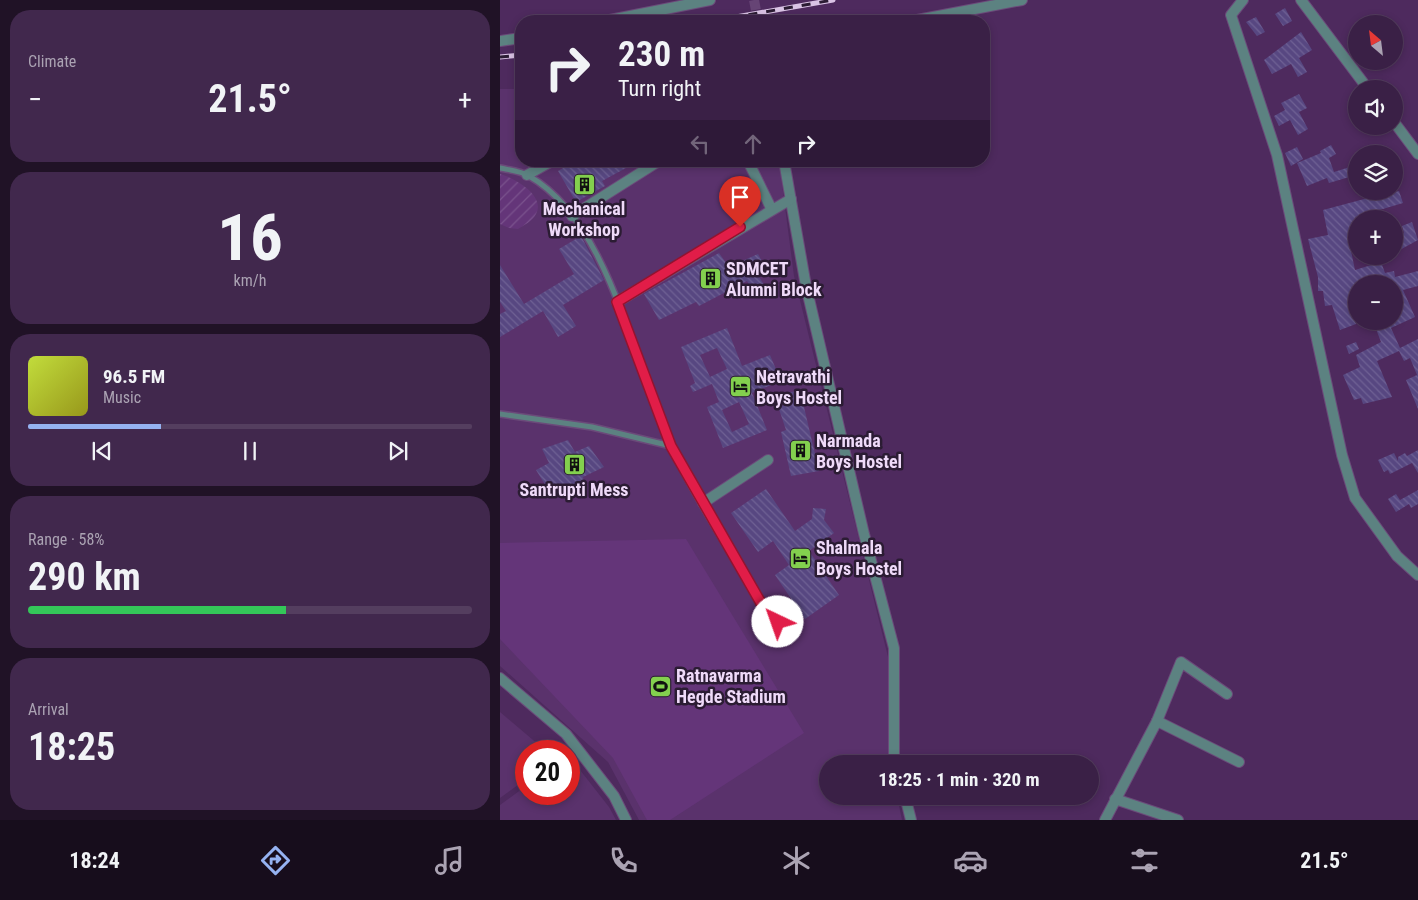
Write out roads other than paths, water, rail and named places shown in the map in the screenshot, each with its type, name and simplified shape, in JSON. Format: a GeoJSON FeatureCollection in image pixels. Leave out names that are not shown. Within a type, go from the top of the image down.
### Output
{"type":"FeatureCollection","features":[{"type":"Feature","properties":{"kind":"street"},"geometry":{"type":"LineString","coordinates":[[635,15],[710,0]]}},
{"type":"Feature","properties":{"kind":"street"},"geometry":{"type":"LineString","coordinates":[[943,15],[1022,0]]}},
{"type":"Feature","properties":{"kind":"street"},"geometry":{"type":"LineString","coordinates":[[1243,0],[1231,15],[1277,155],[1342,455],[1355,498],[1397,556],[1418,575]]}},
{"type":"Feature","properties":{"kind":"street"},"geometry":{"type":"LineString","coordinates":[[1301,0],[1361,80]]}},
{"type":"Feature","properties":{"kind":"street"},"geometry":{"type":"LineString","coordinates":[[500,41],[515,39]]}},
{"type":"Feature","properties":{"kind":"street"},"geometry":{"type":"LineString","coordinates":[[1403,134],[1418,154]]}},
{"type":"Feature","properties":{"kind":"street"},"geometry":{"type":"LineString","coordinates":[[527,175],[541,167]]}},
{"type":"Feature","properties":{"kind":"street"},"geometry":{"type":"LineString","coordinates":[[572,216],[647,167]]}},
{"type":"Feature","properties":{"kind":"street"},"geometry":{"type":"LineString","coordinates":[[751,167],[771,208]]}},
{"type":"Feature","properties":{"kind":"street"},"geometry":{"type":"LineString","coordinates":[[785,167],[806,286],[864,534],[894,648],[894,755]]}},
{"type":"Feature","properties":{"kind":"street"},"geometry":{"type":"LineString","coordinates":[[617,302],[771,208],[791,199]]}},
{"type":"Feature","properties":{"kind":"street"},"geometry":{"type":"LineString","coordinates":[[703,503],[768,460]]}},
{"type":"Feature","properties":{"kind":"street"},"geometry":{"type":"LineString","coordinates":[[1105,820],[1156,721],[1181,662],[1227,694]]}},
{"type":"Feature","properties":{"kind":"street"},"geometry":{"type":"LineString","coordinates":[[500,678],[566,734],[614,796],[626,820]]}},
{"type":"Feature","properties":{"kind":"street"},"geometry":{"type":"LineString","coordinates":[[1156,721],[1239,762]]}},
{"type":"Feature","properties":{"kind":"street"},"geometry":{"type":"LineString","coordinates":[[1115,799],[1178,820]]}},
{"type":"Feature","properties":{"kind":"street"},"geometry":{"type":"LineString","coordinates":[[907,805],[911,820]]}},
{"type":"Feature","properties":{"kind":"lane"},"geometry":{"type":"LineString","coordinates":[[500,168],[527,175],[539,183],[572,216],[604,267],[671,446],[765,610],[778,622]]}},
{"type":"Feature","properties":{"kind":"lane"},"geometry":{"type":"LineString","coordinates":[[500,414],[592,427],[671,446]]}},
{"type":"Feature","properties":{"kind":"tunnel"},"geometry":{"type":"LineString","coordinates":[[754,0],[757,15]]}},
{"type":"Feature","properties":{"kind":"railway"},"geometry":{"type":"LineString","coordinates":[[747,15],[833,0]]}},
{"type":"Feature","properties":{"kind":"railway"},"geometry":{"type":"LineString","coordinates":[[500,57],[515,56]]}},
{"type":"Feature","properties":{"kind":"place","name":"Mechanical Workshop"},"geometry":{"type":"Point","coordinates":[584,184]}},
{"type":"Feature","properties":{"kind":"place","name":"SDMCET Alumni Block"},"geometry":{"type":"Point","coordinates":[710,279]}},
{"type":"Feature","properties":{"kind":"place","name":"Netravathi Boys Hostel"},"geometry":{"type":"Point","coordinates":[740,387]}},
{"type":"Feature","properties":{"kind":"place","name":"Narmada Boys Hostel"},"geometry":{"type":"Point","coordinates":[800,451]}},
{"type":"Feature","properties":{"kind":"place","name":"Santrupti Mess"},"geometry":{"type":"Point","coordinates":[574,465]}},
{"type":"Feature","properties":{"kind":"place","name":"Shalmala Boys Hostel"},"geometry":{"type":"Point","coordinates":[800,558]}},
{"type":"Feature","properties":{"kind":"place","name":"Ratnavarma Hegde Stadium"},"geometry":{"type":"Point","coordinates":[660,686]}}]}
